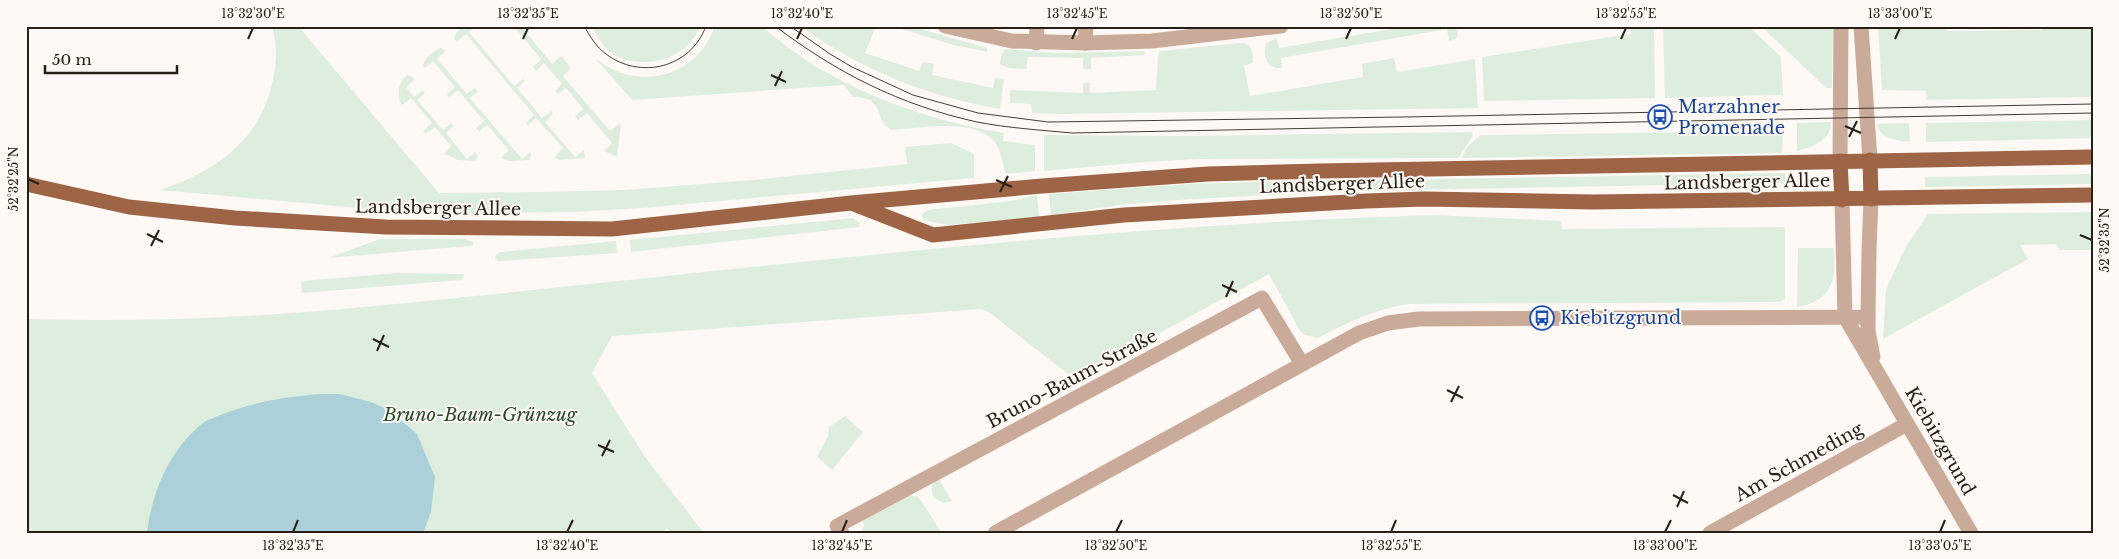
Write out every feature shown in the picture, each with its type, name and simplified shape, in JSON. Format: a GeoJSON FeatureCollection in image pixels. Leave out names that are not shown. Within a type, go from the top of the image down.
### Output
{"type":"FeatureCollection","features":[{"type":"Feature","properties":{"kind":"main road","name":"Landsberger Allee"},"geometry":{"type":"LineString","coordinates":[[26,184],[129,207],[235,218],[386,227],[612,229],[851,203],[1208,174],[2093,157]]}},
{"type":"Feature","properties":{"kind":"main road"},"geometry":{"type":"LineString","coordinates":[[1870,160],[1872,199]]}},
{"type":"Feature","properties":{"kind":"main road","name":"Landsberger Allee"},"geometry":{"type":"LineString","coordinates":[[1840,161],[1842,200]]}},
{"type":"Feature","properties":{"kind":"main road","name":"Landsberger Allee"},"geometry":{"type":"LineString","coordinates":[[851,203],[934,235],[1124,215],[1356,201],[1424,199],[1566,202],[1842,200],[2093,195]]}},
{"type":"Feature","properties":{"kind":"street"},"geometry":{"type":"LineString","coordinates":[[945,26],[972,30],[999,39],[1036,43],[1085,44],[1152,41],[1281,26]]}},
{"type":"Feature","properties":{"kind":"street"},"geometry":{"type":"LineString","coordinates":[[1036,43],[1037,26]]}},
{"type":"Feature","properties":{"kind":"street"},"geometry":{"type":"LineString","coordinates":[[1085,44],[1086,26]]}},
{"type":"Feature","properties":{"kind":"street"},"geometry":{"type":"LineString","coordinates":[[1840,26],[1840,161]]}},
{"type":"Feature","properties":{"kind":"street"},"geometry":{"type":"LineString","coordinates":[[1861,26],[1870,160]]}},
{"type":"Feature","properties":{"kind":"street","name":"Kiebitzgrund"},"geometry":{"type":"LineString","coordinates":[[1872,199],[1868,251],[1868,331],[1875,368]]}},
{"type":"Feature","properties":{"kind":"street","name":"Kiebitzgrund"},"geometry":{"type":"LineString","coordinates":[[1842,200],[1845,317],[1971,533]]}},
{"type":"Feature","properties":{"kind":"street","name":"Bruno-Baum-Straße"},"geometry":{"type":"LineString","coordinates":[[842,533],[837,526],[1262,298],[1302,364]]}},
{"type":"Feature","properties":{"kind":"street"},"geometry":{"type":"LineString","coordinates":[[995,533],[1359,333],[1388,323],[1419,319],[1868,317]]}},
{"type":"Feature","properties":{"kind":"street","name":"Am Schmeding"},"geometry":{"type":"LineString","coordinates":[[1710,533],[1907,424]]}},
{"type":"Feature","properties":{"kind":"green space"},"geometry":{"type":"Polygon","coordinates":[[[272,26],[298,26],[439,193],[624,190],[753,180],[907,164],[905,147],[951,143],[974,154],[974,178],[643,208],[574,212],[465,213],[381,210],[160,190],[181,182],[218,163],[247,136],[267,101],[273,79],[276,46],[272,26]]]}},
{"type":"Feature","properties":{"kind":"green space"},"geometry":{"type":"Polygon","coordinates":[[[464,26],[476,26],[469,32],[514,86],[523,79],[525,81],[517,88],[542,118],[551,111],[553,114],[545,122],[575,157],[584,150],[585,158],[560,160],[554,157],[563,148],[536,118],[528,125],[526,123],[534,115],[466,34],[457,41],[454,39],[456,33],[464,26]]]}},
{"type":"Feature","properties":{"kind":"green space"},"geometry":{"type":"Polygon","coordinates":[[[513,26],[521,26],[552,64],[561,56],[571,68],[563,76],[610,131],[621,123],[617,157],[604,151],[612,143],[587,113],[578,120],[575,116],[583,109],[566,88],[558,94],[555,91],[562,84],[544,63],[536,71],[533,67],[541,59],[513,26]]]}},
{"type":"Feature","properties":{"kind":"green space"},"geometry":{"type":"Polygon","coordinates":[[[592,26],[700,26],[694,38],[685,48],[661,60],[648,62],[622,58],[610,52],[602,44],[592,26]]]}},
{"type":"Feature","properties":{"kind":"green space"},"geometry":{"type":"Polygon","coordinates":[[[715,26],[762,26],[815,66],[875,96],[939,119],[1004,133],[1003,141],[1035,145],[1035,171],[1006,174],[1000,152],[994,141],[972,129],[945,126],[891,130],[882,120],[875,105],[863,98],[853,97],[844,85],[632,100],[595,58],[611,69],[629,75],[646,77],[664,75],[680,68],[694,58],[706,44],[715,26]]]}},
{"type":"Feature","properties":{"kind":"green space"},"geometry":{"type":"Polygon","coordinates":[[[800,26],[876,26],[865,53],[919,71],[923,62],[934,64],[932,75],[993,88],[995,78],[1004,79],[1000,109],[947,97],[896,79],[846,55],[800,26]]]}},
{"type":"Feature","properties":{"kind":"green space"},"geometry":{"type":"Polygon","coordinates":[[[892,26],[910,26],[987,48],[988,52],[953,45],[892,26]]]}},
{"type":"Feature","properties":{"kind":"green space"},"geometry":{"type":"Polygon","coordinates":[[[1409,26],[1457,26],[1458,35],[1456,39],[1449,41],[1447,29],[1281,58],[1282,68],[1273,67],[1265,57],[1266,43],[1277,38],[1279,48],[1409,26]]]}},
{"type":"Feature","properties":{"kind":"green space"},"geometry":{"type":"Polygon","coordinates":[[[1630,26],[1654,26],[1655,98],[1484,101],[1482,57],[1631,34],[1630,26]]]}},
{"type":"Feature","properties":{"kind":"green space"},"geometry":{"type":"Polygon","coordinates":[[[1663,26],[1748,26],[1781,57],[1783,95],[1665,98],[1663,26]]]}},
{"type":"Feature","properties":{"kind":"green space"},"geometry":{"type":"Polygon","coordinates":[[[1761,26],[1833,26],[1832,88],[1826,88],[1761,26]]]}},
{"type":"Feature","properties":{"kind":"green space"},"geometry":{"type":"Polygon","coordinates":[[[1878,26],[1946,26],[1947,31],[2042,30],[2042,26],[2078,26],[2078,29],[2093,29],[2093,97],[1926,100],[1926,91],[1882,90],[1878,26]]]}},
{"type":"Feature","properties":{"kind":"green space"},"geometry":{"type":"Polygon","coordinates":[[[1240,43],[1248,45],[1252,52],[1253,63],[1244,65],[1250,96],[1363,77],[1362,64],[1394,58],[1397,72],[1475,59],[1478,108],[1059,114],[1032,113],[1031,104],[1010,103],[1010,90],[1083,93],[1083,83],[1090,83],[1090,93],[1156,90],[1158,55],[1160,51],[1240,43]]]}},
{"type":"Feature","properties":{"kind":"green space"},"geometry":{"type":"Polygon","coordinates":[[[441,48],[446,51],[437,59],[467,94],[475,88],[478,91],[470,98],[522,159],[530,152],[529,160],[510,161],[501,158],[509,150],[487,125],[479,132],[476,128],[484,121],[458,90],[449,97],[447,94],[455,87],[433,61],[425,68],[423,66],[425,60],[430,55],[441,48]]]}},
{"type":"Feature","properties":{"kind":"green space"},"geometry":{"type":"Polygon","coordinates":[[[1005,49],[1055,53],[1145,51],[1145,55],[1091,58],[1091,69],[1083,69],[1083,58],[1028,57],[1026,69],[1008,68],[1000,64],[1001,56],[1005,49]]]}},
{"type":"Feature","properties":{"kind":"green space"},"geometry":{"type":"Polygon","coordinates":[[[407,75],[413,77],[414,80],[406,87],[414,97],[423,90],[425,93],[417,100],[443,130],[451,123],[454,126],[446,133],[467,159],[475,152],[478,156],[475,161],[458,160],[444,154],[451,146],[435,127],[425,134],[423,131],[432,123],[411,98],[402,105],[399,89],[407,75]]]}},
{"type":"Feature","properties":{"kind":"green space"},"geometry":{"type":"Polygon","coordinates":[[[2093,120],[2093,138],[1926,142],[1926,123],[2093,120]]]}},
{"type":"Feature","properties":{"kind":"green space"},"geometry":{"type":"Polygon","coordinates":[[[1831,122],[1828,134],[1820,142],[1797,151],[1797,123],[1831,122]]]}},
{"type":"Feature","properties":{"kind":"green space"},"geometry":{"type":"Polygon","coordinates":[[[1909,123],[1910,142],[1894,140],[1885,136],[1878,129],[1877,124],[1909,123]]]}},
{"type":"Feature","properties":{"kind":"green space"},"geometry":{"type":"Polygon","coordinates":[[[1783,131],[1782,153],[1462,158],[1467,147],[1481,135],[1783,131]]]}},
{"type":"Feature","properties":{"kind":"green space"},"geometry":{"type":"Polygon","coordinates":[[[1472,132],[1473,136],[1458,158],[1198,159],[1044,171],[1044,135],[1187,136],[1472,132]]]}},
{"type":"Feature","properties":{"kind":"green space"},"geometry":{"type":"Polygon","coordinates":[[[1785,173],[1785,183],[1343,191],[1177,200],[1120,205],[1051,215],[1049,194],[1189,184],[1255,182],[1785,173]]]}},
{"type":"Feature","properties":{"kind":"green space"},"geometry":{"type":"Polygon","coordinates":[[[2093,174],[2093,184],[1925,187],[1925,177],[2093,174]]]}},
{"type":"Feature","properties":{"kind":"green space"},"geometry":{"type":"Polygon","coordinates":[[[1037,195],[1039,217],[947,225],[923,220],[922,214],[928,210],[1011,201],[1037,195]]]}},
{"type":"Feature","properties":{"kind":"green space"},"geometry":{"type":"Polygon","coordinates":[[[2093,212],[2093,250],[2060,250],[2056,244],[2020,245],[2028,259],[1883,339],[1886,290],[1905,248],[1928,214],[2093,212]]]}},
{"type":"Feature","properties":{"kind":"green space","name":"Bruno-Baum-Grünzug"},"geometry":{"type":"Polygon","coordinates":[[[1434,215],[1561,221],[1562,229],[1785,227],[1785,299],[1780,302],[1408,304],[1362,317],[1318,338],[1305,335],[1300,331],[1269,274],[1074,379],[990,313],[981,309],[612,336],[592,373],[645,457],[704,533],[671,533],[667,528],[662,533],[26,533],[26,319],[164,319],[294,313],[1031,240],[1232,225],[1434,215]]]}},
{"type":"Feature","properties":{"kind":"green space"},"geometry":{"type":"Polygon","coordinates":[[[853,218],[860,223],[859,227],[631,252],[630,240],[853,218]]]}},
{"type":"Feature","properties":{"kind":"green space"},"geometry":{"type":"Polygon","coordinates":[[[380,239],[465,239],[473,242],[473,245],[328,258],[380,239]]]}},
{"type":"Feature","properties":{"kind":"green space"},"geometry":{"type":"Polygon","coordinates":[[[616,241],[617,253],[498,262],[495,258],[501,252],[616,241]]]}},
{"type":"Feature","properties":{"kind":"green space"},"geometry":{"type":"Polygon","coordinates":[[[1798,248],[1834,248],[1834,270],[1830,287],[1825,294],[1809,304],[1797,307],[1798,248]]]}},
{"type":"Feature","properties":{"kind":"green space"},"geometry":{"type":"Polygon","coordinates":[[[397,273],[464,274],[462,280],[302,293],[301,281],[397,273]]]}},
{"type":"Feature","properties":{"kind":"green space"},"geometry":{"type":"Polygon","coordinates":[[[845,416],[863,432],[832,470],[817,457],[828,436],[829,427],[845,416]]]}},
{"type":"Feature","properties":{"kind":"green space"},"geometry":{"type":"Polygon","coordinates":[[[938,478],[952,501],[943,503],[934,498],[932,487],[938,478]]]}},
{"type":"Feature","properties":{"kind":"green space"},"geometry":{"type":"Polygon","coordinates":[[[906,496],[917,496],[920,499],[942,533],[861,533],[864,526],[862,521],[906,496]]]}},
{"type":"Feature","properties":{"kind":"water"},"geometry":{"type":"Polygon","coordinates":[[[320,394],[340,394],[371,402],[391,411],[417,434],[435,477],[431,512],[423,533],[147,533],[153,502],[164,473],[181,446],[205,422],[233,410],[257,403],[320,394]]]}},
{"type":"Feature","properties":{"kind":"tram line"},"geometry":{"type":"LineString","coordinates":[[584,26],[596,45],[606,54],[619,62],[649,68],[663,66],[689,52],[699,40],[706,26]]}},
{"type":"Feature","properties":{"kind":"tram line"},"geometry":{"type":"LineString","coordinates":[[775,26],[846,73],[896,97],[949,115],[977,122],[1024,129],[1072,133],[2093,113]]}},
{"type":"Feature","properties":{"kind":"tram line"},"geometry":{"type":"LineString","coordinates":[[790,26],[852,67],[913,95],[978,113],[1048,122],[2093,104]]}},
{"type":"Feature","properties":{"kind":"place","name":"Marzahner Promenade"},"geometry":{"type":"Point","coordinates":[1660,117]}},
{"type":"Feature","properties":{"kind":"place","name":"Kiebitzgrund"},"geometry":{"type":"Point","coordinates":[1542,318]}}]}
